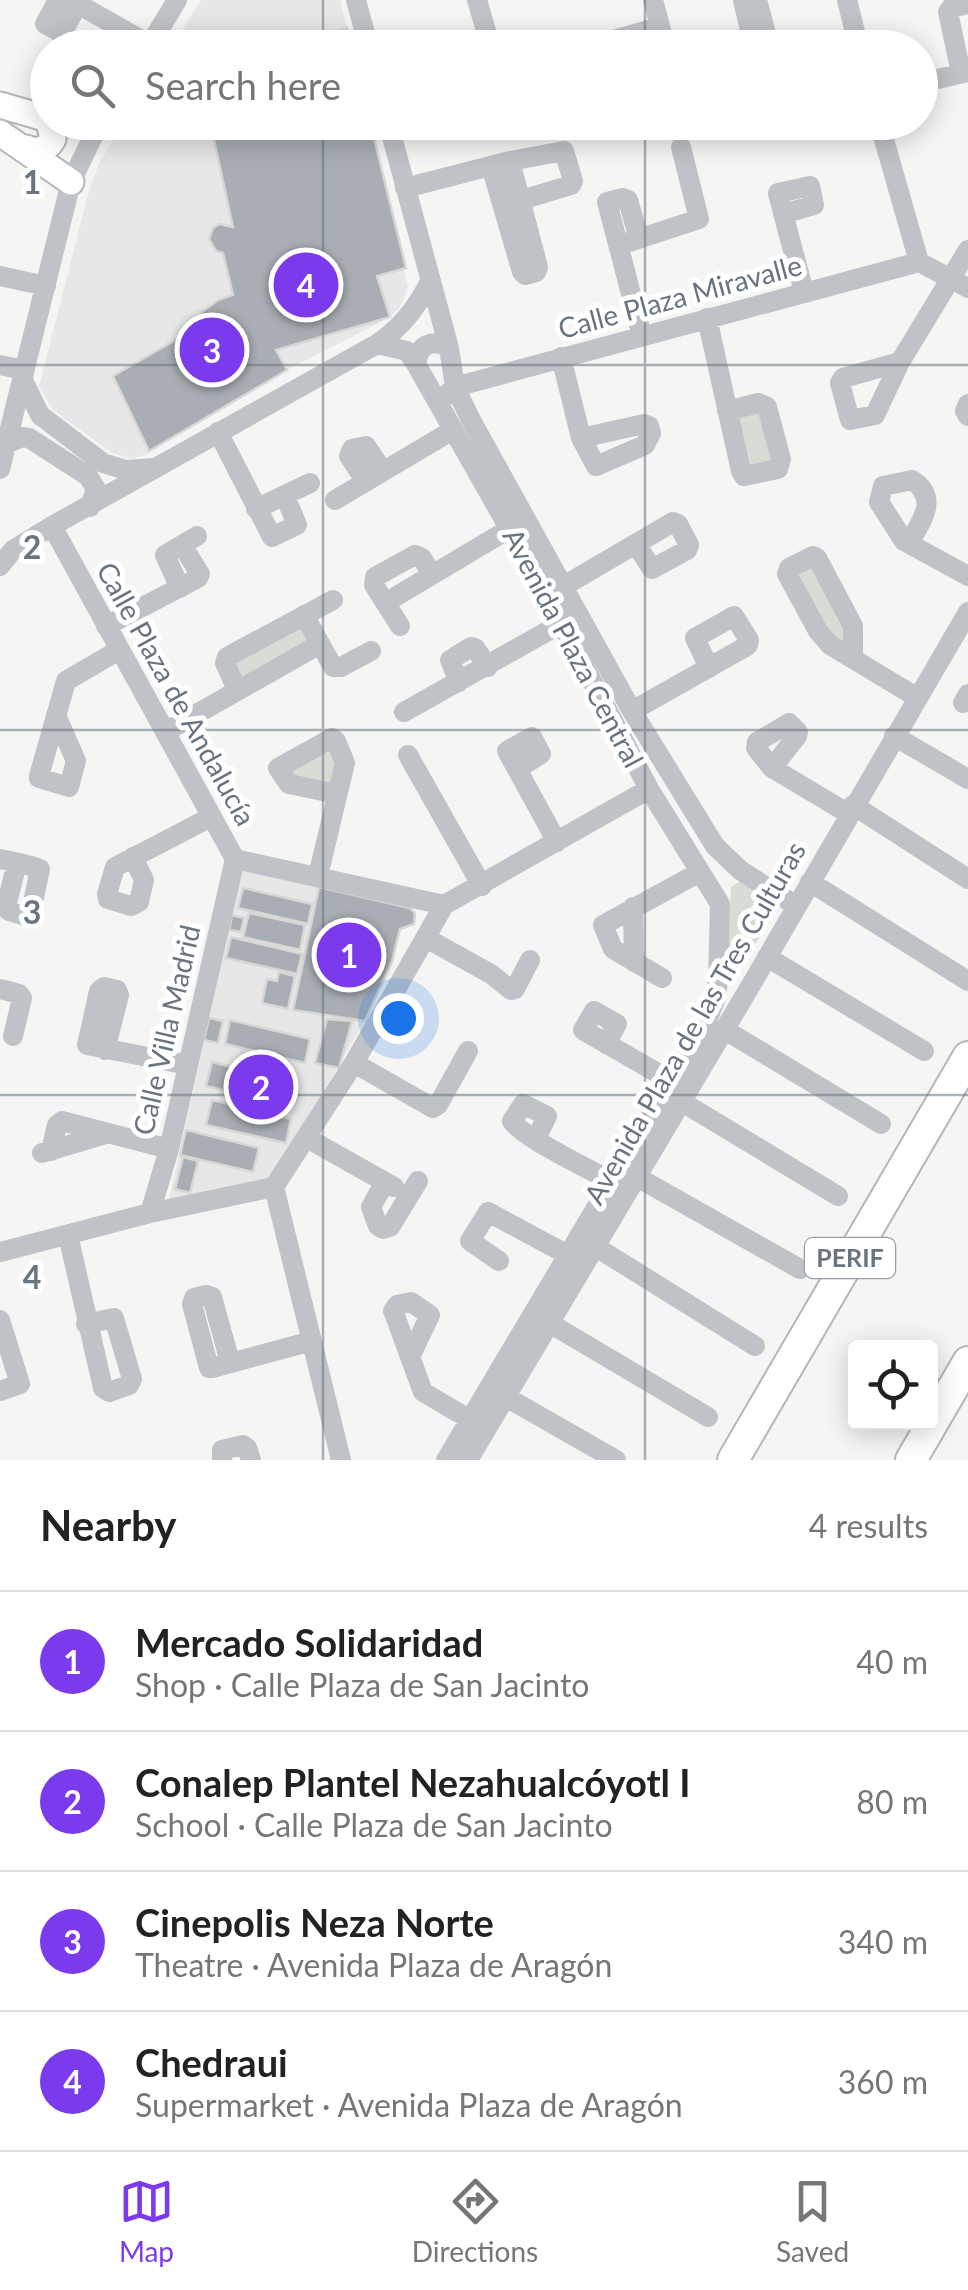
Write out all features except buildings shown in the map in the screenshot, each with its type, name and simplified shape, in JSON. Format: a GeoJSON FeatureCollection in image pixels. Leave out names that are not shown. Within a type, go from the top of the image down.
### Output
{"type":"FeatureCollection","features":[{"type":"Feature","properties":{"kind":"highway","name":"PERIF"},"geometry":{"type":"LineString","coordinates":[[733,1460],[968,1056]]}},
{"type":"Feature","properties":{"kind":"highway"},"geometry":{"type":"LineString","coordinates":[[911,1460],[968,1362]]}},
{"type":"Feature","properties":{"kind":"main road"},"geometry":{"type":"LineString","coordinates":[[0,105],[30,115]]}},
{"type":"Feature","properties":{"kind":"main road"},"geometry":{"type":"LineString","coordinates":[[0,133],[71,182]]}},
{"type":"Feature","properties":{"kind":"main road"},"geometry":{"type":"LineString","coordinates":[[26,148],[47,148],[52,140]]}},
{"type":"Feature","properties":{"kind":"street"},"geometry":{"type":"LineString","coordinates":[[159,30],[177,0]]}},
{"type":"Feature","properties":{"kind":"street"},"geometry":{"type":"LineString","coordinates":[[364,30],[357,3],[379,0]]}},
{"type":"Feature","properties":{"kind":"street"},"geometry":{"type":"LineString","coordinates":[[477,0],[486,30]]}},
{"type":"Feature","properties":{"kind":"street"},"geometry":{"type":"LineString","coordinates":[[653,0],[661,30]]}},
{"type":"Feature","properties":{"kind":"street"},"geometry":{"type":"LineString","coordinates":[[743,0],[750,30]]}},
{"type":"Feature","properties":{"kind":"street"},"geometry":{"type":"LineString","coordinates":[[757,0],[765,30]]}},
{"type":"Feature","properties":{"kind":"street"},"geometry":{"type":"LineString","coordinates":[[847,0],[854,30]]}},
{"type":"Feature","properties":{"kind":"street"},"geometry":{"type":"LineString","coordinates":[[69,1],[121,30]]}},
{"type":"Feature","properties":{"kind":"street"},"geometry":{"type":"LineString","coordinates":[[938,79],[965,73],[948,12],[968,4]]}},
{"type":"Feature","properties":{"kind":"street"},"geometry":{"type":"LineString","coordinates":[[0,468],[71,182],[91,140]]}},
{"type":"Feature","properties":{"kind":"street","name":"Avenida Plaza Central"},"geometry":{"type":"LineString","coordinates":[[393,140],[450,348],[456,387],[562,587],[715,846],[740,870],[795,904]]}},
{"type":"Feature","properties":{"kind":"street"},"geometry":{"type":"LineString","coordinates":[[884,140],[919,262],[959,283]]}},
{"type":"Feature","properties":{"kind":"street"},"geometry":{"type":"LineString","coordinates":[[617,245],[699,219],[681,146]]}},
{"type":"Feature","properties":{"kind":"street"},"geometry":{"type":"LineString","coordinates":[[405,188],[562,150],[573,181],[571,186],[520,200]]}},
{"type":"Feature","properties":{"kind":"street"},"geometry":{"type":"LineString","coordinates":[[500,163],[520,200],[538,267],[536,272],[526,275],[522,272],[500,163]]}},
{"type":"Feature","properties":{"kind":"street"},"geometry":{"type":"LineString","coordinates":[[639,238],[628,200],[606,204],[642,336]]}},
{"type":"Feature","properties":{"kind":"street"},"geometry":{"type":"LineString","coordinates":[[783,214],[804,292]]}},
{"type":"Feature","properties":{"kind":"street"},"geometry":{"type":"LineString","coordinates":[[900,362],[959,283],[968,250]]}},
{"type":"Feature","properties":{"kind":"street","name":"Calle Plaza Miravalle"},"geometry":{"type":"LineString","coordinates":[[433,392],[446,396],[456,387],[561,357],[919,262]]}},
{"type":"Feature","properties":{"kind":"street"},"geometry":{"type":"LineString","coordinates":[[0,276],[46,286]]}},
{"type":"Feature","properties":{"kind":"street"},"geometry":{"type":"LineString","coordinates":[[4,555],[377,344],[398,330],[430,282]]}},
{"type":"Feature","properties":{"kind":"street"},"geometry":{"type":"LineString","coordinates":[[706,318],[727,411]]}},
{"type":"Feature","properties":{"kind":"street"},"geometry":{"type":"LineString","coordinates":[[416,364],[418,352],[427,344],[439,342],[450,348]]}},
{"type":"Feature","properties":{"kind":"street"},"geometry":{"type":"LineString","coordinates":[[377,344],[407,351],[416,364]]}},
{"type":"Feature","properties":{"kind":"street"},"geometry":{"type":"LineString","coordinates":[[561,357],[581,438]]}},
{"type":"Feature","properties":{"kind":"street","name":"Avenida Plaza Central"},"geometry":{"type":"LineString","coordinates":[[416,364],[453,430],[502,533],[562,623],[649,789],[720,904]]}},
{"type":"Feature","properties":{"kind":"street"},"geometry":{"type":"LineString","coordinates":[[0,366],[23,374],[40,415],[102,463],[126,470],[160,467]]}},
{"type":"Feature","properties":{"kind":"street"},"geometry":{"type":"LineString","coordinates":[[968,404],[968,416]]}},
{"type":"Feature","properties":{"kind":"street"},"geometry":{"type":"LineString","coordinates":[[336,500],[453,430]]}},
{"type":"Feature","properties":{"kind":"street"},"geometry":{"type":"LineString","coordinates":[[218,432],[269,535],[278,537],[297,525],[285,496]]}},
{"type":"Feature","properties":{"kind":"street"},"geometry":{"type":"LineString","coordinates":[[6,444],[29,438],[88,476],[96,489],[90,507]]}},
{"type":"Feature","properties":{"kind":"street"},"geometry":{"type":"LineString","coordinates":[[256,509],[310,483]]}},
{"type":"Feature","properties":{"kind":"street","name":"Calle Plaza de Andalucía"},"geometry":{"type":"LineString","coordinates":[[52,526],[235,859],[444,905]]}},
{"type":"Feature","properties":{"kind":"street"},"geometry":{"type":"LineString","coordinates":[[400,626],[385,604],[502,533]]}},
{"type":"Feature","properties":{"kind":"street"},"geometry":{"type":"LineString","coordinates":[[106,626],[180,588],[165,555],[190,540]]}},
{"type":"Feature","properties":{"kind":"street"},"geometry":{"type":"LineString","coordinates":[[909,543],[968,576]]}},
{"type":"Feature","properties":{"kind":"street"},"geometry":{"type":"LineString","coordinates":[[562,587],[636,544]]}},
{"type":"Feature","properties":{"kind":"street"},"geometry":{"type":"LineString","coordinates":[[852,657],[853,626],[817,558],[813,556],[789,568],[788,574],[818,631],[830,645],[910,693]]}},
{"type":"Feature","properties":{"kind":"street"},"geometry":{"type":"LineString","coordinates":[[237,690],[225,663],[227,657],[333,600]]}},
{"type":"Feature","properties":{"kind":"street","name":"Avenida Plaza de las Tres Culturas"},"geometry":{"type":"LineString","coordinates":[[468,1460],[754,980],[810,882],[845,808],[894,736],[910,693],[968,612]]}},
{"type":"Feature","properties":{"kind":"street"},"geometry":{"type":"LineString","coordinates":[[304,615],[336,668],[371,650]]}},
{"type":"Feature","properties":{"kind":"street"},"geometry":{"type":"LineString","coordinates":[[404,712],[562,623]]}},
{"type":"Feature","properties":{"kind":"street"},"geometry":{"type":"LineString","coordinates":[[165,732],[320,644]]}},
{"type":"Feature","properties":{"kind":"street"},"geometry":{"type":"LineString","coordinates":[[56,715],[67,678],[118,650]]}},
{"type":"Feature","properties":{"kind":"street"},"geometry":{"type":"LineString","coordinates":[[632,711],[709,668]]}},
{"type":"Feature","properties":{"kind":"street"},"geometry":{"type":"LineString","coordinates":[[894,736],[968,778]]}},
{"type":"Feature","properties":{"kind":"street"},"geometry":{"type":"LineString","coordinates":[[408,755],[482,886]]}},
{"type":"Feature","properties":{"kind":"street"},"geometry":{"type":"LineString","coordinates":[[772,768],[968,879]]}},
{"type":"Feature","properties":{"kind":"street"},"geometry":{"type":"LineString","coordinates":[[517,770],[557,842]]}},
{"type":"Feature","properties":{"kind":"street"},"geometry":{"type":"LineString","coordinates":[[0,1252],[150,1213],[274,1188],[354,1063],[444,905],[649,789]]}},
{"type":"Feature","properties":{"kind":"street"},"geometry":{"type":"LineString","coordinates":[[318,876],[337,794]]}},
{"type":"Feature","properties":{"kind":"street"},"geometry":{"type":"LineString","coordinates":[[134,856],[211,817]]}},
{"type":"Feature","properties":{"kind":"street","name":"Calle Villa Madrid"},"geometry":{"type":"LineString","coordinates":[[150,1213],[235,859]]}},
{"type":"Feature","properties":{"kind":"street"},"geometry":{"type":"LineString","coordinates":[[8,861],[40,871],[28,915],[6,909],[8,861]]}},
{"type":"Feature","properties":{"kind":"street"},"geometry":{"type":"LineString","coordinates":[[740,870],[722,880],[718,894],[718,981],[736,986],[754,980]]}},
{"type":"Feature","properties":{"kind":"street"},"geometry":{"type":"LineString","coordinates":[[662,978],[613,949],[602,928],[606,921],[700,872]]}},
{"type":"Feature","properties":{"kind":"street"},"geometry":{"type":"LineString","coordinates":[[810,882],[968,981]]}},
{"type":"Feature","properties":{"kind":"street"},"geometry":{"type":"LineString","coordinates":[[633,907],[634,962]]}},
{"type":"Feature","properties":{"kind":"street"},"geometry":{"type":"LineString","coordinates":[[426,938],[491,974]]}},
{"type":"Feature","properties":{"kind":"street"},"geometry":{"type":"LineString","coordinates":[[767,957],[924,1051]]}},
{"type":"Feature","properties":{"kind":"street","name":"Avenida Plaza de las Tres Culturas"},"geometry":{"type":"LineString","coordinates":[[446,1460],[673,1082],[712,1012],[718,981]]}},
{"type":"Feature","properties":{"kind":"street"},"geometry":{"type":"LineString","coordinates":[[0,989],[22,998],[10,1029]]}},
{"type":"Feature","properties":{"kind":"street"},"geometry":{"type":"LineString","coordinates":[[724,1030],[881,1124]]}},
{"type":"Feature","properties":{"kind":"street"},"geometry":{"type":"LineString","coordinates":[[606,1044],[673,1082]]}},
{"type":"Feature","properties":{"kind":"street"},"geometry":{"type":"LineString","coordinates":[[105,1050],[188,1065]]}},
{"type":"Feature","properties":{"kind":"street"},"geometry":{"type":"LineString","coordinates":[[354,1063],[433,1108],[468,1051]]}},
{"type":"Feature","properties":{"kind":"street"},"geometry":{"type":"LineString","coordinates":[[682,1102],[838,1196]]}},
{"type":"Feature","properties":{"kind":"street"},"geometry":{"type":"LineString","coordinates":[[46,1152],[59,1121],[168,1149]]}},
{"type":"Feature","properties":{"kind":"street"},"geometry":{"type":"LineString","coordinates":[[307,1138],[385,1182],[414,1188],[390,1227],[380,1229],[370,1207],[385,1182]]}},
{"type":"Feature","properties":{"kind":"street"},"geometry":{"type":"LineString","coordinates":[[536,1139],[613,1182]]}},
{"type":"Feature","properties":{"kind":"street"},"geometry":{"type":"LineString","coordinates":[[637,1178],[800,1270]]}},
{"type":"Feature","properties":{"kind":"street"},"geometry":{"type":"LineString","coordinates":[[274,1188],[341,1460]]}},
{"type":"Feature","properties":{"kind":"street"},"geometry":{"type":"LineString","coordinates":[[498,1261],[470,1241],[488,1212],[568,1256]]}},
{"type":"Feature","properties":{"kind":"street"},"geometry":{"type":"LineString","coordinates":[[68,1234],[86,1324]]}},
{"type":"Feature","properties":{"kind":"street"},"geometry":{"type":"LineString","coordinates":[[596,1248],[756,1346]]}},
{"type":"Feature","properties":{"kind":"street"},"geometry":{"type":"LineString","coordinates":[[0,1320],[3,1344],[20,1384],[0,1391]]}},
{"type":"Feature","properties":{"kind":"street"},"geometry":{"type":"LineString","coordinates":[[551,1324],[708,1417]]}},
{"type":"Feature","properties":{"kind":"street"},"geometry":{"type":"LineString","coordinates":[[230,1362],[312,1340]]}},
{"type":"Feature","properties":{"kind":"street"},"geometry":{"type":"LineString","coordinates":[[410,1357],[423,1392],[469,1419]]}},
{"type":"Feature","properties":{"kind":"street"},"geometry":{"type":"LineString","coordinates":[[506,1396],[616,1460]]}},
{"type":"Feature","properties":{"kind":"street"},"geometry":{"type":"LineString","coordinates":[[222,1460],[222,1450],[243,1445],[250,1460]]}},
{"type":"Feature","properties":{"kind":"shaded area"},"geometry":{"type":"Polygon","coordinates":[[[201,0],[340,0],[348,30],[182,30],[201,0]]]}},
{"type":"Feature","properties":{"kind":"shaded area"},"geometry":{"type":"Polygon","coordinates":[[[113,140],[374,140],[408,287],[399,309],[143,456],[132,459],[112,453],[53,410],[39,387],[89,190],[113,140]]]}},
{"type":"Feature","properties":{"kind":"shaded area"},"geometry":{"type":"Polygon","coordinates":[[[763,407],[777,464],[747,472],[733,414],[763,407]]]}},
{"type":"Feature","properties":{"kind":"shaded area"},"geometry":{"type":"Polygon","coordinates":[[[810,564],[846,624],[846,644],[828,639],[793,573],[810,564]]]}},
{"type":"Feature","properties":{"kind":"shaded area"},"geometry":{"type":"Polygon","coordinates":[[[298,623],[311,646],[242,684],[230,662],[298,623]]]}},
{"type":"Feature","properties":{"kind":"shaded area"},"geometry":{"type":"Polygon","coordinates":[[[330,749],[340,763],[334,789],[290,781],[285,771],[330,749]]]}},
{"type":"Feature","properties":{"kind":"shaded area"},"geometry":{"type":"Polygon","coordinates":[[[242,870],[319,887],[293,1010],[365,1021],[271,1180],[168,1204],[242,870]]]}},
{"type":"Feature","properties":{"kind":"shaded area"},"geometry":{"type":"Polygon","coordinates":[[[742,880],[778,903],[779,908],[733,973],[727,966],[731,887],[742,880]]]}},
{"type":"Feature","properties":{"kind":"shaded area"},"geometry":{"type":"Polygon","coordinates":[[[241,1050],[290,1061],[286,1080],[237,1069],[241,1050]]]}},
{"type":"Feature","properties":{"kind":"place","name":"Chedraui"},"geometry":{"type":"Point","coordinates":[306,285]}},
{"type":"Feature","properties":{"kind":"place","name":"Cinepolis Neza Norte"},"geometry":{"type":"Point","coordinates":[212,350]}},
{"type":"Feature","properties":{"kind":"place","name":"Mercado Solidaridad"},"geometry":{"type":"Point","coordinates":[349,955]}},
{"type":"Feature","properties":{"kind":"place","name":"Conalep Plantel Nezahualcóyotl I"},"geometry":{"type":"Point","coordinates":[261,1087]}}]}
